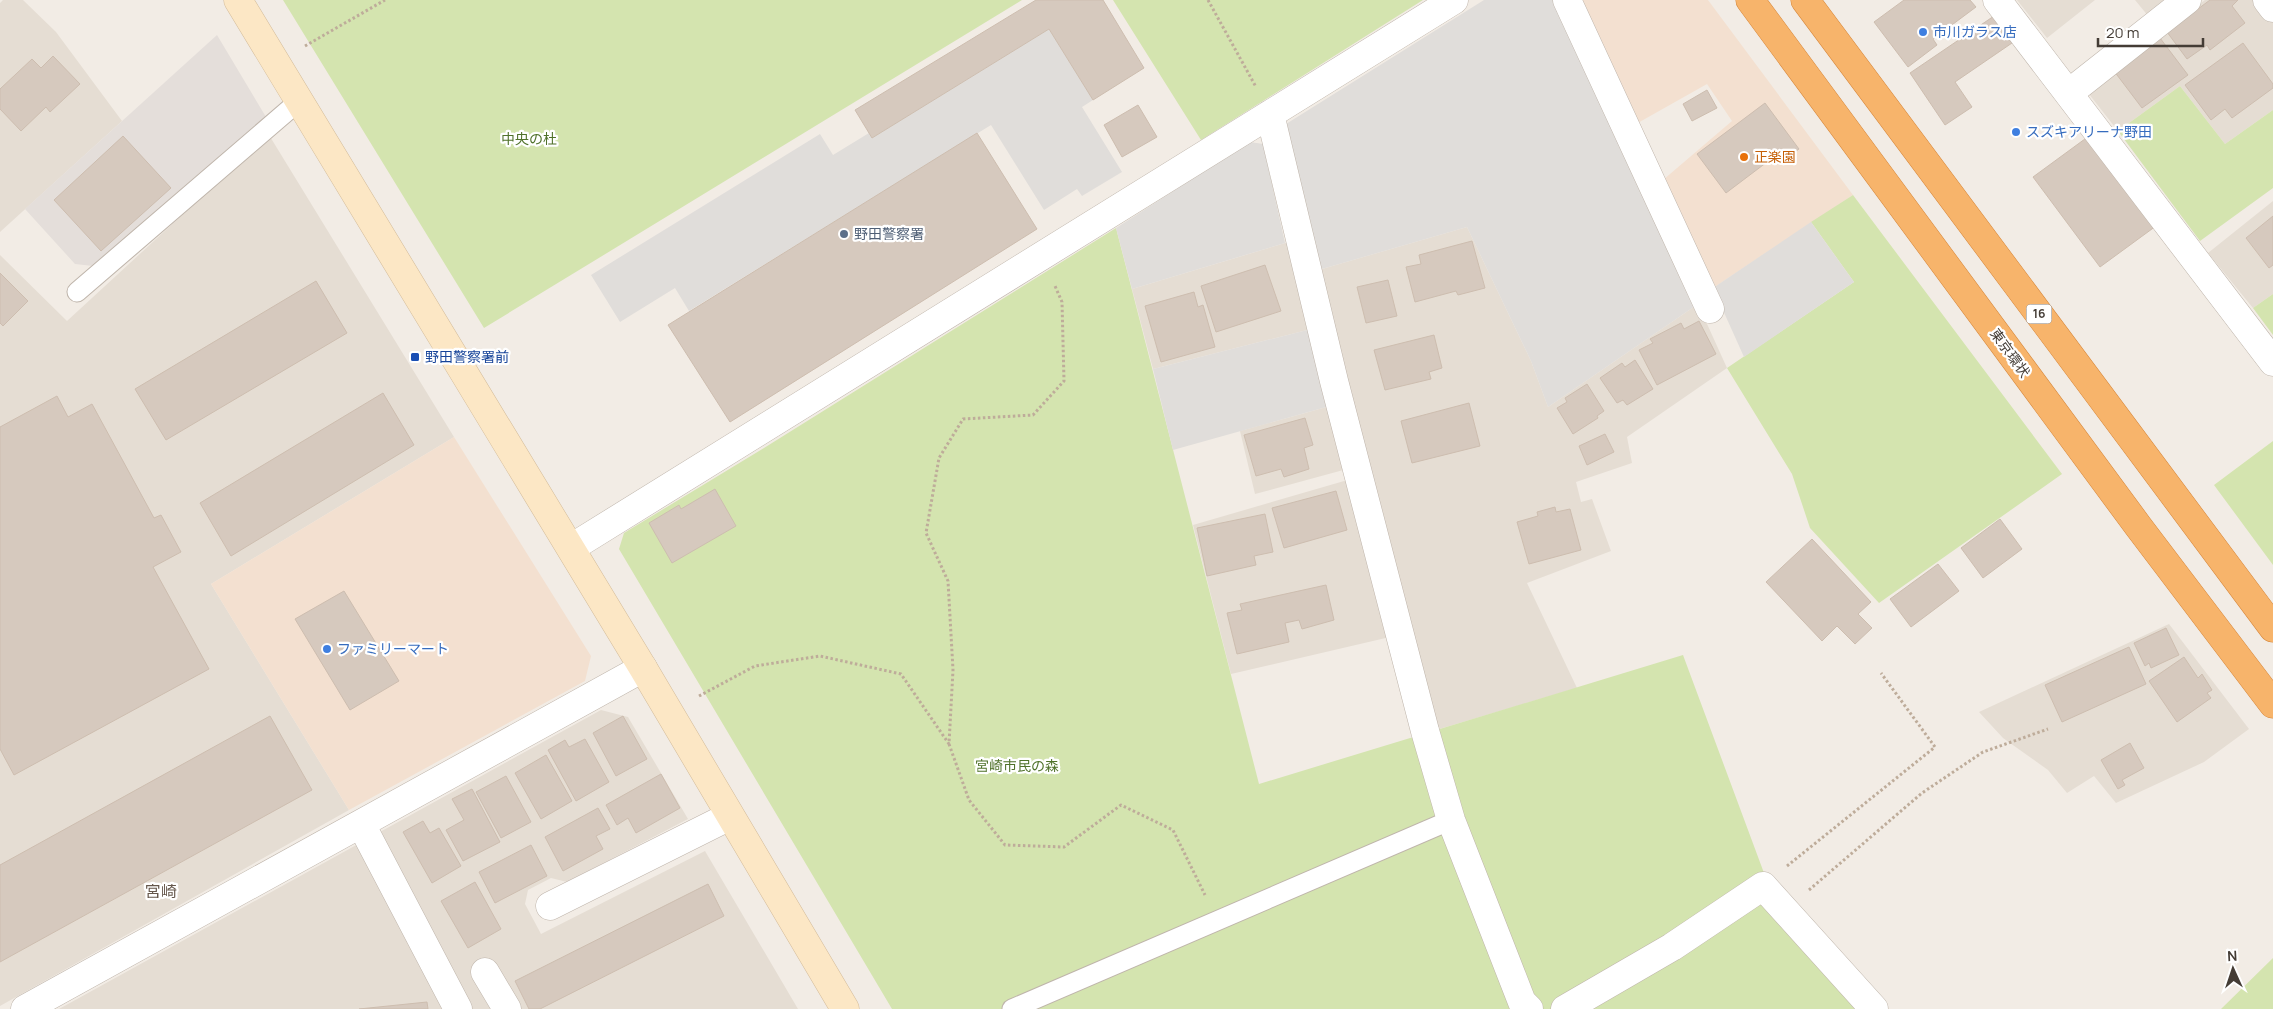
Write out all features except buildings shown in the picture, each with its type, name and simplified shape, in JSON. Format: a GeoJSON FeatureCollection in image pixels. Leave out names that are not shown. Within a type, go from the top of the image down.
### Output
{"type":"FeatureCollection","features":[{"type":"Feature","properties":{"kind":"highway","name":"東京環状"},"geometry":{"type":"LineString","coordinates":[[1750,0],[2132,518],[2273,704]]}},
{"type":"Feature","properties":{"kind":"highway","name":"16"},"geometry":{"type":"LineString","coordinates":[[1805,0],[2273,628]]}},
{"type":"Feature","properties":{"kind":"street"},"geometry":{"type":"LineString","coordinates":[[238,0],[571,548],[845,1009]]}},
{"type":"Feature","properties":{"kind":"street"},"geometry":{"type":"LineString","coordinates":[[571,548],[1454,0]]}},
{"type":"Feature","properties":{"kind":"street"},"geometry":{"type":"LineString","coordinates":[[1566,0],[1710,309]]}},
{"type":"Feature","properties":{"kind":"street"},"geometry":{"type":"LineString","coordinates":[[1997,0],[2273,362]]}},
{"type":"Feature","properties":{"kind":"street"},"geometry":{"type":"LineString","coordinates":[[2068,94],[2187,0]]}},
{"type":"Feature","properties":{"kind":"street"},"geometry":{"type":"LineString","coordinates":[[2267,0],[2273,8]]}},
{"type":"Feature","properties":{"kind":"street"},"geometry":{"type":"LineString","coordinates":[[1270,114],[1334,382],[1425,731],[1451,820],[1522,1002],[1529,1009]]}},
{"type":"Feature","properties":{"kind":"street"},"geometry":{"type":"LineString","coordinates":[[25,1009],[643,668]]}},
{"type":"Feature","properties":{"kind":"street"},"geometry":{"type":"LineString","coordinates":[[550,906],[730,816]]}},
{"type":"Feature","properties":{"kind":"street"},"geometry":{"type":"LineString","coordinates":[[360,824],[458,1009]]}},
{"type":"Feature","properties":{"kind":"street"},"geometry":{"type":"LineString","coordinates":[[1565,1009],[1672,947],[1763,886],[1874,1009]]}},
{"type":"Feature","properties":{"kind":"street"},"geometry":{"type":"LineString","coordinates":[[485,972],[507,1009]]}},
{"type":"Feature","properties":{"kind":"lane"},"geometry":{"type":"LineString","coordinates":[[78,292],[299,101]]}},
{"type":"Feature","properties":{"kind":"lane"},"geometry":{"type":"LineString","coordinates":[[1012,1009],[1451,820]]}},
{"type":"Feature","properties":{"kind":"path"},"geometry":{"type":"LineString","coordinates":[[276,64],[385,0]]}},
{"type":"Feature","properties":{"kind":"path"},"geometry":{"type":"LineString","coordinates":[[1208,0],[1270,114]]}},
{"type":"Feature","properties":{"kind":"path"},"geometry":{"type":"LineString","coordinates":[[949,744],[953,670],[948,581],[926,533],[939,458],[963,419],[1033,415],[1064,381],[1062,302],[1043,255]]}},
{"type":"Feature","properties":{"kind":"path"},"geometry":{"type":"LineString","coordinates":[[699,696],[755,666],[820,656],[900,674],[949,744],[969,800],[1004,845],[1064,847],[1121,805],[1173,830],[1217,921]]}},
{"type":"Feature","properties":{"kind":"path"},"geometry":{"type":"LineString","coordinates":[[1763,886],[1936,747],[1881,673]]}},
{"type":"Feature","properties":{"kind":"path"},"geometry":{"type":"LineString","coordinates":[[1786,910],[1922,793],[1983,752],[2048,729]]}},
{"type":"Feature","properties":{"kind":"shaded area"},"geometry":{"type":"Polygon","coordinates":[[[3,0],[23,0],[56,32],[122,121],[0,232],[0,3],[3,0]]]}},
{"type":"Feature","properties":{"kind":"shaded area"},"geometry":{"type":"Polygon","coordinates":[[[1484,0],[1558,0],[1698,304],[1548,407],[1531,361],[1467,227],[1315,271],[1286,124],[1484,0]]]}},
{"type":"Feature","properties":{"kind":"shaded area"},"geometry":{"type":"Polygon","coordinates":[[[1578,0],[1708,0],[1853,195],[1713,288],[1663,180],[1732,121],[1707,84],[1636,124],[1578,0]]]}},
{"type":"Feature","properties":{"kind":"shaded area"},"geometry":{"type":"Polygon","coordinates":[[[2017,0],[2095,0],[2047,38],[2017,0]]]}},
{"type":"Feature","properties":{"kind":"shaded area"},"geometry":{"type":"Polygon","coordinates":[[[2135,0],[2172,0],[2149,17],[2135,0]]]}},
{"type":"Feature","properties":{"kind":"shaded area"},"geometry":{"type":"Polygon","coordinates":[[[2205,0],[2256,0],[2273,22],[2273,110],[2225,144],[2180,86],[2118,131],[2085,89],[2205,0]]]}},
{"type":"Feature","properties":{"kind":"shaded area"},"geometry":{"type":"Polygon","coordinates":[[[1049,29],[1093,100],[1082,107],[1122,172],[1082,196],[1077,189],[1044,210],[991,125],[689,311],[675,288],[620,322],[591,275],[820,134],[833,155],[869,133],[872,138],[1049,29]]]}},
{"type":"Feature","properties":{"kind":"shaded area"},"geometry":{"type":"Polygon","coordinates":[[[217,35],[266,117],[93,266],[75,264],[25,209],[217,35]]]}},
{"type":"Feature","properties":{"kind":"shaded area"},"geometry":{"type":"Polygon","coordinates":[[[269,135],[454,437],[211,584],[349,810],[0,1006],[0,255],[67,321],[269,135]]]}},
{"type":"Feature","properties":{"kind":"shaded area"},"geometry":{"type":"Polygon","coordinates":[[[1250,142],[1263,144],[1285,243],[1132,289],[1116,228],[1250,142]]]}},
{"type":"Feature","properties":{"kind":"shaded area"},"geometry":{"type":"Polygon","coordinates":[[[2273,201],[2273,294],[2253,308],[2208,253],[2273,201]]]}},
{"type":"Feature","properties":{"kind":"shaded area"},"geometry":{"type":"Polygon","coordinates":[[[1811,222],[1854,282],[1744,357],[1713,288],[1811,222]]]}},
{"type":"Feature","properties":{"kind":"shaded area"},"geometry":{"type":"Polygon","coordinates":[[[1467,227],[1531,361],[1548,407],[1698,304],[1727,368],[1627,437],[1632,463],[1576,482],[1581,502],[1592,499],[1611,551],[1527,583],[1577,688],[1436,730],[1315,271],[1467,227]]]}},
{"type":"Feature","properties":{"kind":"shaded area"},"geometry":{"type":"Polygon","coordinates":[[[1292,241],[1311,329],[1153,369],[1132,289],[1292,241]]]}},
{"type":"Feature","properties":{"kind":"shaded area"},"geometry":{"type":"Polygon","coordinates":[[[1311,329],[1330,406],[1173,450],[1153,369],[1311,329]]]}},
{"type":"Feature","properties":{"kind":"shaded area"},"geometry":{"type":"Polygon","coordinates":[[[1330,406],[1347,469],[1255,494],[1240,431],[1330,406]]]}},
{"type":"Feature","properties":{"kind":"shaded area"},"geometry":{"type":"Polygon","coordinates":[[[454,437],[591,656],[585,681],[349,810],[211,584],[454,437]]]}},
{"type":"Feature","properties":{"kind":"shaded area"},"geometry":{"type":"Polygon","coordinates":[[[1351,479],[1390,637],[1231,674],[1193,525],[1351,479]]]}},
{"type":"Feature","properties":{"kind":"shaded area"},"geometry":{"type":"Polygon","coordinates":[[[2169,624],[2249,729],[2204,762],[2116,803],[2094,776],[2067,793],[2048,770],[2003,738],[1979,712],[2169,624]]]}},
{"type":"Feature","properties":{"kind":"shaded area"},"geometry":{"type":"Polygon","coordinates":[[[601,710],[628,717],[688,819],[567,882],[551,878],[528,890],[525,904],[541,934],[705,851],[798,1009],[59,1009],[601,710]]]}},
{"type":"Feature","properties":{"kind":"green space","name":"中央の杜"},"geometry":{"type":"Polygon","coordinates":[[[283,0],[1022,0],[484,328],[283,0]]]}},
{"type":"Feature","properties":{"kind":"green space"},"geometry":{"type":"Polygon","coordinates":[[[1113,0],[1423,0],[1201,140],[1113,0]]]}},
{"type":"Feature","properties":{"kind":"green space"},"geometry":{"type":"Polygon","coordinates":[[[2180,86],[2225,144],[2273,110],[2273,188],[2200,241],[2118,131],[2180,86]]]}},
{"type":"Feature","properties":{"kind":"green space"},"geometry":{"type":"Polygon","coordinates":[[[1853,195],[2062,474],[1879,603],[1810,528],[1792,474],[1727,368],[1854,282],[1811,222],[1853,195]]]}},
{"type":"Feature","properties":{"kind":"green space","name":"宮崎市民の森"},"geometry":{"type":"Polygon","coordinates":[[[1116,228],[1259,784],[1683,655],[1764,873],[1754,882],[1866,1009],[892,1009],[619,549],[624,533],[764,448],[1116,228]]]}},
{"type":"Feature","properties":{"kind":"green space"},"geometry":{"type":"Polygon","coordinates":[[[2273,294],[2273,335],[2253,308],[2273,294]]]}},
{"type":"Feature","properties":{"kind":"green space"},"geometry":{"type":"Polygon","coordinates":[[[2273,441],[2273,565],[2214,485],[2273,441]]]}},
{"type":"Feature","properties":{"kind":"green space"},"geometry":{"type":"Polygon","coordinates":[[[2273,958],[2273,1009],[2221,1009],[2273,958]]]}},
{"type":"Feature","properties":{"kind":"place","name":"市川ガラス店"},"geometry":{"type":"Point","coordinates":[1923,32]}},
{"type":"Feature","properties":{"kind":"place","name":"スズキアリーナ野田"},"geometry":{"type":"Point","coordinates":[2016,132]}},
{"type":"Feature","properties":{"kind":"place","name":"正楽園"},"geometry":{"type":"Point","coordinates":[1744,157]}},
{"type":"Feature","properties":{"kind":"place","name":"野田警察署"},"geometry":{"type":"Point","coordinates":[844,234]}},
{"type":"Feature","properties":{"kind":"place","name":"野田警察署前"},"geometry":{"type":"Point","coordinates":[415,357]}},
{"type":"Feature","properties":{"kind":"place","name":"ファミリーマート"},"geometry":{"type":"Point","coordinates":[327,649]}},
{"type":"Feature","properties":{"kind":"district","name":"宮崎"},"geometry":{"type":"Point","coordinates":[161,891]}}]}
